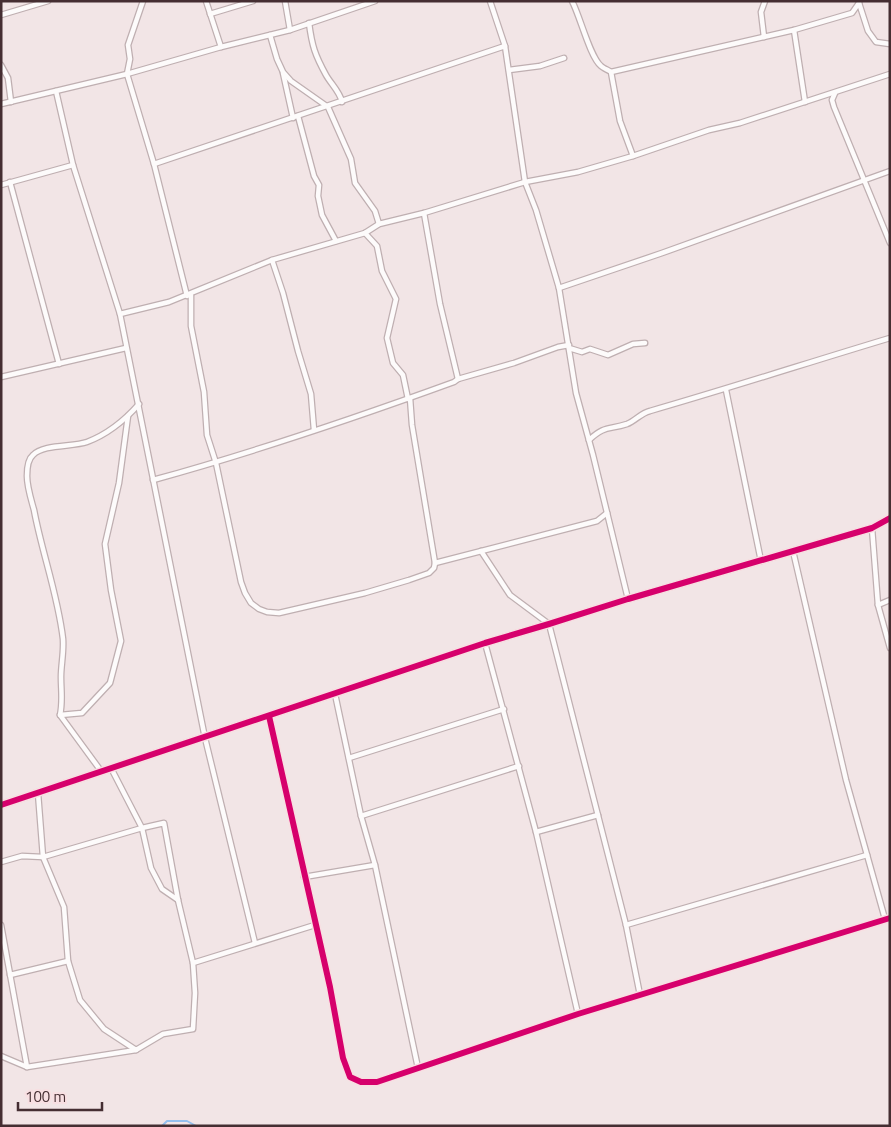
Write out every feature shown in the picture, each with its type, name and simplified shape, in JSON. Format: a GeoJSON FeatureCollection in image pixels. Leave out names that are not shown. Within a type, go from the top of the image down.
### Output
{"type":"FeatureCollection","features":[{"type":"Feature","properties":{"kind":"street"},"geometry":{"type":"LineString","coordinates":[[1,14],[48,1]]}},
{"type":"Feature","properties":{"kind":"street"},"geometry":{"type":"LineString","coordinates":[[143,1],[128,45],[130,59],[127,74],[154,164],[189,295],[191,326],[204,392],[207,435],[216,463],[241,582],[251,603],[267,612],[279,613],[365,593],[429,573],[434,568],[435,562],[409,398],[403,375],[393,363],[387,338],[396,299],[382,271],[377,246],[365,233]]}},
{"type":"Feature","properties":{"kind":"street"},"geometry":{"type":"LineString","coordinates":[[206,1],[221,47]]}},
{"type":"Feature","properties":{"kind":"street"},"geometry":{"type":"LineString","coordinates":[[210,14],[253,1]]}},
{"type":"Feature","properties":{"kind":"street"},"geometry":{"type":"LineString","coordinates":[[285,1],[290,30]]}},
{"type":"Feature","properties":{"kind":"street"},"geometry":{"type":"LineString","coordinates":[[1,104],[127,74],[221,47],[290,30],[362,3],[375,1]]}},
{"type":"Feature","properties":{"kind":"street"},"geometry":{"type":"LineString","coordinates":[[490,1],[505,46],[525,182],[536,210],[559,288],[576,393],[628,599]]}},
{"type":"Feature","properties":{"kind":"street"},"geometry":{"type":"LineString","coordinates":[[572,1],[579,14],[588,42],[600,66],[611,72],[794,30],[852,14],[859,2]]}},
{"type":"Feature","properties":{"kind":"street"},"geometry":{"type":"LineString","coordinates":[[764,37],[761,12],[765,1]]}},
{"type":"Feature","properties":{"kind":"street"},"geometry":{"type":"LineString","coordinates":[[859,2],[868,31],[876,42],[890,44]]}},
{"type":"Feature","properties":{"kind":"street"},"geometry":{"type":"LineString","coordinates":[[309,23],[312,46],[342,102]]}},
{"type":"Feature","properties":{"kind":"street"},"geometry":{"type":"LineString","coordinates":[[794,30],[805,102]]}},
{"type":"Feature","properties":{"kind":"street"},"geometry":{"type":"LineString","coordinates":[[270,35],[314,176],[319,185],[318,196],[322,215],[336,241]]}},
{"type":"Feature","properties":{"kind":"street"},"geometry":{"type":"LineString","coordinates":[[154,164],[505,46]]}},
{"type":"Feature","properties":{"kind":"street"},"geometry":{"type":"LineString","coordinates":[[509,70],[540,66],[564,58]]}},
{"type":"Feature","properties":{"kind":"street"},"geometry":{"type":"LineString","coordinates":[[1,65],[8,78],[11,102]]}},
{"type":"Feature","properties":{"kind":"street"},"geometry":{"type":"LineString","coordinates":[[283,72],[291,81],[328,107],[351,159],[355,183],[375,212],[379,224]]}},
{"type":"Feature","properties":{"kind":"street"},"geometry":{"type":"LineString","coordinates":[[611,72],[620,121],[632,156]]}},
{"type":"Feature","properties":{"kind":"street"},"geometry":{"type":"LineString","coordinates":[[120,314],[169,302],[272,260],[365,233],[379,224],[424,213],[525,182],[578,172],[709,130],[740,123],[890,74]]}},
{"type":"Feature","properties":{"kind":"street"},"geometry":{"type":"LineString","coordinates":[[56,91],[73,165],[120,314],[204,738],[255,943]]}},
{"type":"Feature","properties":{"kind":"street"},"geometry":{"type":"LineString","coordinates":[[835,93],[832,100],[834,107],[863,182],[870,193],[890,243]]}},
{"type":"Feature","properties":{"kind":"street"},"geometry":{"type":"LineString","coordinates":[[1,184],[73,165]]}},
{"type":"Feature","properties":{"kind":"street"},"geometry":{"type":"LineString","coordinates":[[559,288],[890,171]]}},
{"type":"Feature","properties":{"kind":"street"},"geometry":{"type":"LineString","coordinates":[[10,182],[59,364]]}},
{"type":"Feature","properties":{"kind":"street"},"geometry":{"type":"LineString","coordinates":[[424,213],[440,304],[458,378]]}},
{"type":"Feature","properties":{"kind":"street"},"geometry":{"type":"LineString","coordinates":[[272,260],[284,293],[311,394],[314,430]]}},
{"type":"Feature","properties":{"kind":"street"},"geometry":{"type":"LineString","coordinates":[[589,440],[598,431],[608,427],[628,424],[648,411],[726,390],[890,338]]}},
{"type":"Feature","properties":{"kind":"street"},"geometry":{"type":"LineString","coordinates":[[153,480],[216,463],[409,398],[454,382],[458,378],[514,363],[558,347],[569,347],[582,352],[590,350],[608,355],[633,344],[645,343]]}},
{"type":"Feature","properties":{"kind":"street"},"geometry":{"type":"LineString","coordinates":[[1,377],[126,348]]}},
{"type":"Feature","properties":{"kind":"street"},"geometry":{"type":"LineString","coordinates":[[726,390],[761,560]]}},
{"type":"Feature","properties":{"kind":"street"},"geometry":{"type":"LineString","coordinates":[[101,771],[60,715],[62,703],[63,640],[27,478],[31,456],[42,449],[86,442],[103,435],[128,416],[139,404]]}},
{"type":"Feature","properties":{"kind":"street"},"geometry":{"type":"LineString","coordinates":[[60,715],[82,713],[110,683],[121,641],[111,590],[105,544],[119,483],[128,416]]}},
{"type":"Feature","properties":{"kind":"street"},"geometry":{"type":"LineString","coordinates":[[435,562],[597,521],[607,513]]}},
{"type":"Feature","properties":{"kind":"street"},"geometry":{"type":"LineString","coordinates":[[1,806],[485,643],[872,528],[890,518]]}},
{"type":"Feature","properties":{"kind":"street"},"geometry":{"type":"LineString","coordinates":[[872,528],[878,604],[890,648]]}},
{"type":"Feature","properties":{"kind":"street"},"geometry":{"type":"LineString","coordinates":[[481,551],[510,595],[549,624],[626,925],[640,995]]}},
{"type":"Feature","properties":{"kind":"street"},"geometry":{"type":"LineString","coordinates":[[269,716],[330,987],[343,1058],[350,1077],[361,1082],[377,1082],[578,1014],[887,918],[846,780],[793,551]]}},
{"type":"Feature","properties":{"kind":"street"},"geometry":{"type":"LineString","coordinates":[[878,604],[890,600]]}},
{"type":"Feature","properties":{"kind":"street"},"geometry":{"type":"LineString","coordinates":[[485,643],[536,832],[578,1014]]}},
{"type":"Feature","properties":{"kind":"street"},"geometry":{"type":"LineString","coordinates":[[335,694],[361,816],[375,865],[418,1068]]}},
{"type":"Feature","properties":{"kind":"street"},"geometry":{"type":"LineString","coordinates":[[349,758],[504,710]]}},
{"type":"Feature","properties":{"kind":"street"},"geometry":{"type":"LineString","coordinates":[[361,816],[519,766]]}},
{"type":"Feature","properties":{"kind":"street"},"geometry":{"type":"LineString","coordinates":[[111,768],[142,828],[154,875],[162,889],[178,900]]}},
{"type":"Feature","properties":{"kind":"street"},"geometry":{"type":"LineString","coordinates":[[38,794],[43,857],[64,908],[68,961],[80,1000],[104,1029],[136,1050]]}},
{"type":"Feature","properties":{"kind":"street"},"geometry":{"type":"LineString","coordinates":[[536,832],[598,816]]}},
{"type":"Feature","properties":{"kind":"street"},"geometry":{"type":"LineString","coordinates":[[1,862],[22,856],[43,857],[164,823],[178,900],[193,963],[195,993],[192,1029],[163,1034],[136,1050],[27,1067],[1,1056]]}},
{"type":"Feature","properties":{"kind":"street"},"geometry":{"type":"LineString","coordinates":[[626,925],[867,855]]}},
{"type":"Feature","properties":{"kind":"street"},"geometry":{"type":"LineString","coordinates":[[304,877],[375,865]]}},
{"type":"Feature","properties":{"kind":"street"},"geometry":{"type":"LineString","coordinates":[[1,925],[27,1067]]}},
{"type":"Feature","properties":{"kind":"street"},"geometry":{"type":"LineString","coordinates":[[193,963],[315,925]]}},
{"type":"Feature","properties":{"kind":"street"},"geometry":{"type":"LineString","coordinates":[[10,975],[68,961]]}},
{"type":"Feature","properties":{"kind":"waterway"},"geometry":{"type":"LineString","coordinates":[[162,1126],[167,1121],[187,1121],[196,1126]]}},
{"type":"Feature","properties":{"kind":"cycle path"},"geometry":{"type":"LineString","coordinates":[[1,805],[485,643],[872,528],[890,518]]}},
{"type":"Feature","properties":{"kind":"cycle path"},"geometry":{"type":"LineString","coordinates":[[269,716],[330,987],[343,1058],[350,1077],[361,1082],[377,1082],[578,1014],[890,918]]}}]}
